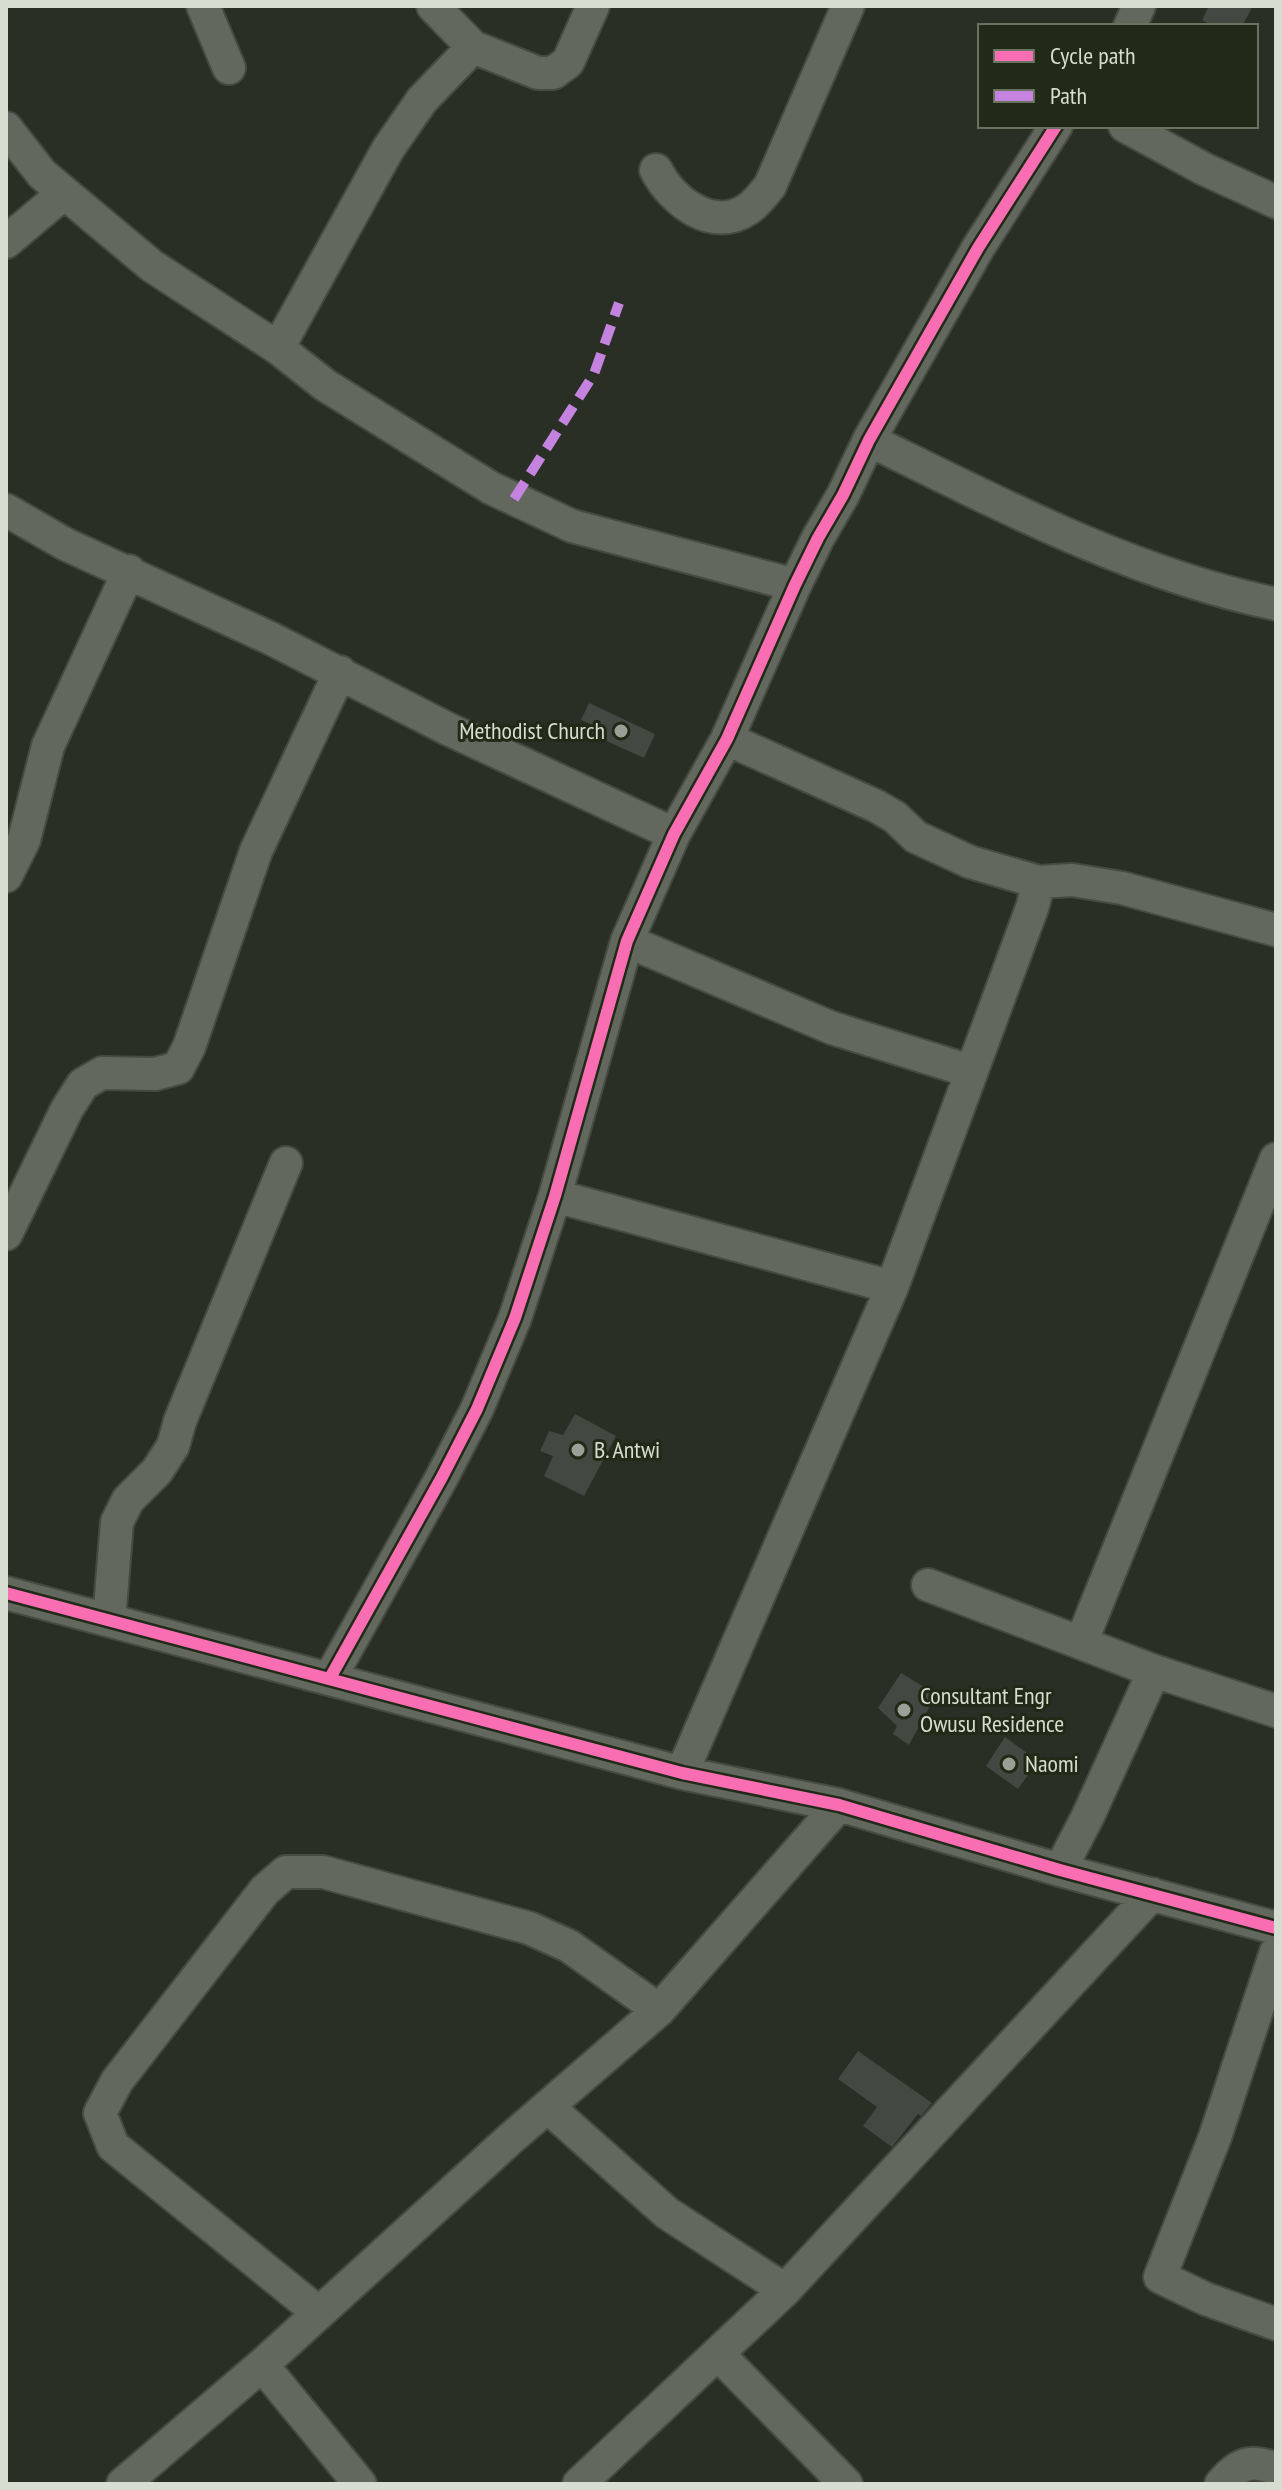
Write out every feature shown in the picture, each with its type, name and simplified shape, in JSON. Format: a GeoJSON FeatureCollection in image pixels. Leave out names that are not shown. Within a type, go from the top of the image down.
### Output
{"type":"FeatureCollection","features":[{"type":"Feature","properties":{"kind":"street"},"geometry":{"type":"LineString","coordinates":[[203,6],[229,68]]}},
{"type":"Feature","properties":{"kind":"street"},"geometry":{"type":"LineString","coordinates":[[433,6],[473,47],[538,73],[553,73],[568,62],[593,6]]}},
{"type":"Feature","properties":{"kind":"street"},"geometry":{"type":"LineString","coordinates":[[656,170],[665,188],[711,218],[729,218],[749,208],[770,186],[848,6]]}},
{"type":"Feature","properties":{"kind":"street"},"geometry":{"type":"LineString","coordinates":[[278,348],[388,149],[422,100],[473,47]]}},
{"type":"Feature","properties":{"kind":"street"},"geometry":{"type":"LineString","coordinates":[[6,128],[42,174],[152,266],[278,348],[325,385],[491,488],[572,526],[795,585]]}},
{"type":"Feature","properties":{"kind":"street"},"geometry":{"type":"LineString","coordinates":[[330,1678],[477,1409],[515,1318],[555,1196],[627,941],[674,834],[727,739],[795,585],[869,440],[978,248],[1055,128]]}},
{"type":"Feature","properties":{"kind":"street"},"geometry":{"type":"LineString","coordinates":[[1129,128],[1204,169],[1276,202]]}},
{"type":"Feature","properties":{"kind":"street"},"geometry":{"type":"LineString","coordinates":[[6,242],[64,193]]}},
{"type":"Feature","properties":{"kind":"street"},"geometry":{"type":"LineString","coordinates":[[869,440],[1039,524],[1140,563],[1276,604]]}},
{"type":"Feature","properties":{"kind":"street"},"geometry":{"type":"LineString","coordinates":[[6,510],[65,544],[129,571],[340,672],[448,729],[674,834]]}},
{"type":"Feature","properties":{"kind":"street"},"geometry":{"type":"LineString","coordinates":[[6,876],[15,836],[48,746],[129,571]]}},
{"type":"Feature","properties":{"kind":"street"},"geometry":{"type":"LineString","coordinates":[[6,1234],[67,1109],[83,1084],[102,1073],[155,1074],[178,1068],[189,1047],[256,851],[340,672]]}},
{"type":"Feature","properties":{"kind":"street"},"geometry":{"type":"LineString","coordinates":[[727,739],[876,806],[895,817],[916,837],[970,862],[1039,882],[1072,880],[1122,888],[1276,930]]}},
{"type":"Feature","properties":{"kind":"street"},"geometry":{"type":"LineString","coordinates":[[682,1773],[892,1287],[1039,882]]}},
{"type":"Feature","properties":{"kind":"street"},"geometry":{"type":"LineString","coordinates":[[627,941],[832,1028],[970,1071]]}},
{"type":"Feature","properties":{"kind":"street"},"geometry":{"type":"LineString","coordinates":[[1081,1643],[1276,1159]]}},
{"type":"Feature","properties":{"kind":"street"},"geometry":{"type":"LineString","coordinates":[[109,1620],[117,1522],[128,1500],[157,1471],[173,1446],[180,1421],[286,1163]]}},
{"type":"Feature","properties":{"kind":"street"},"geometry":{"type":"LineString","coordinates":[[555,1196],[892,1287]]}},
{"type":"Feature","properties":{"kind":"street"},"geometry":{"type":"LineString","coordinates":[[928,1585],[1154,1671],[1276,1711]]}},
{"type":"Feature","properties":{"kind":"street"},"geometry":{"type":"LineString","coordinates":[[6,1593],[682,1773],[839,1805],[1060,1870],[1276,1928]]}},
{"type":"Feature","properties":{"kind":"street"},"geometry":{"type":"LineString","coordinates":[[1060,1870],[1154,1671]]}},
{"type":"Feature","properties":{"kind":"street"},"geometry":{"type":"LineString","coordinates":[[123,2484],[262,2365],[659,2010],[839,1805]]}},
{"type":"Feature","properties":{"kind":"street"},"geometry":{"type":"LineString","coordinates":[[319,2313],[113,2146],[100,2113],[117,2081],[265,1890],[286,1872],[323,1872],[529,1928],[569,1946],[659,2010]]}},
{"type":"Feature","properties":{"kind":"street"},"geometry":{"type":"LineString","coordinates":[[579,2484],[785,2290],[1152,1894]]}},
{"type":"Feature","properties":{"kind":"street"},"geometry":{"type":"LineString","coordinates":[[1276,1952],[1215,2137],[1160,2277],[1206,2299],[1276,2324]]}},
{"type":"Feature","properties":{"kind":"street"},"geometry":{"type":"LineString","coordinates":[[548,2107],[667,2213],[785,2290]]}},
{"type":"Feature","properties":{"kind":"street"},"geometry":{"type":"LineString","coordinates":[[718,2354],[846,2484]]}},
{"type":"Feature","properties":{"kind":"street"},"geometry":{"type":"LineString","coordinates":[[262,2365],[360,2484]]}},
{"type":"Feature","properties":{"kind":"street"},"geometry":{"type":"LineString","coordinates":[[1221,2484],[1237,2467],[1253,2463],[1276,2469]]}},
{"type":"Feature","properties":{"kind":"building"},"geometry":{"type":"Polygon","coordinates":[[[1209,6],[1253,6],[1243,24],[1209,24],[1202,20],[1209,6]]]}},
{"type":"Feature","properties":{"kind":"building"},"geometry":{"type":"Polygon","coordinates":[[[589,703],[655,734],[644,758],[591,734],[595,726],[581,720],[589,703]]]}},
{"type":"Feature","properties":{"kind":"building"},"geometry":{"type":"Polygon","coordinates":[[[575,1414],[616,1436],[584,1496],[544,1476],[553,1456],[540,1451],[549,1431],[563,1435],[575,1414]]]}},
{"type":"Feature","properties":{"kind":"building","name":"Consultant Engr Owusu Residence"},"geometry":{"type":"Polygon","coordinates":[[[901,1673],[939,1696],[931,1704],[909,1745],[893,1734],[897,1726],[878,1708],[901,1673]]]}},
{"type":"Feature","properties":{"kind":"building"},"geometry":{"type":"Polygon","coordinates":[[[1005,1737],[1038,1761],[1018,1789],[986,1766],[1005,1737]]]}},
{"type":"Feature","properties":{"kind":"building"},"geometry":{"type":"Polygon","coordinates":[[[858,2051],[932,2103],[921,2116],[918,2114],[892,2147],[863,2126],[877,2107],[838,2079],[858,2051]]]}},
{"type":"Feature","properties":{"kind":"marked path"},"geometry":{"type":"LineString","coordinates":[[514,499],[594,374],[619,303]]}},
{"type":"Feature","properties":{"kind":"cycle path"},"geometry":{"type":"LineString","coordinates":[[330,1678],[477,1409],[515,1318],[555,1196],[627,941],[674,834],[727,739],[795,585],[869,440],[978,248],[1055,128]]}},
{"type":"Feature","properties":{"kind":"cycle path"},"geometry":{"type":"LineString","coordinates":[[6,1593],[682,1773],[839,1805],[1060,1870],[1276,1928]]}},
{"type":"Feature","properties":{"kind":"place","name":"Methodist Church"},"geometry":{"type":"Point","coordinates":[621,731]}},
{"type":"Feature","properties":{"kind":"place","name":"B. Antwi"},"geometry":{"type":"Point","coordinates":[578,1450]}},
{"type":"Feature","properties":{"kind":"place","name":"Consultant Engr Owusu Residence"},"geometry":{"type":"Point","coordinates":[904,1710]}},
{"type":"Feature","properties":{"kind":"place","name":"Naomi"},"geometry":{"type":"Point","coordinates":[1009,1764]}}]}
